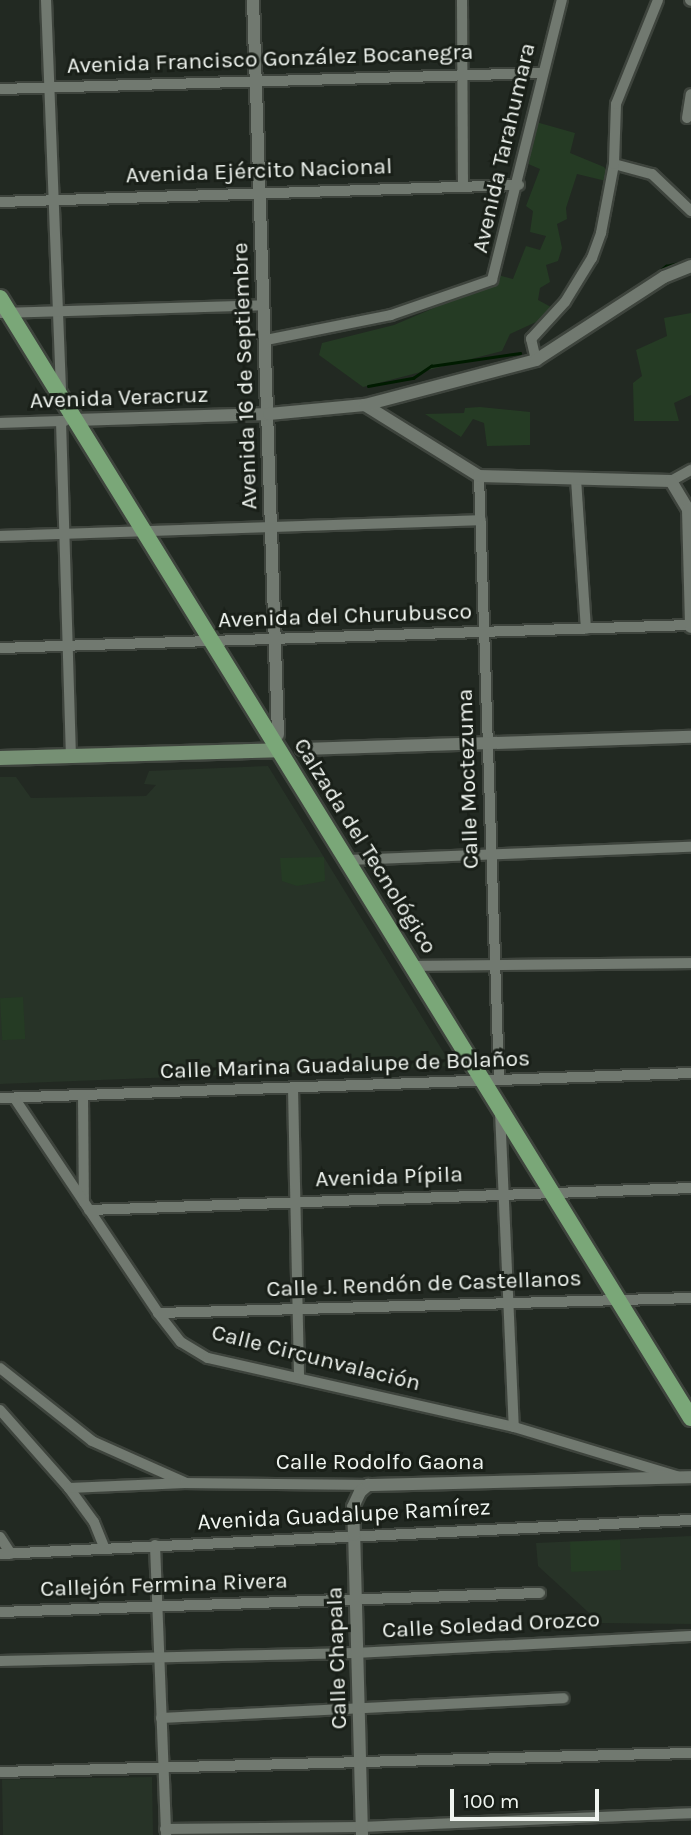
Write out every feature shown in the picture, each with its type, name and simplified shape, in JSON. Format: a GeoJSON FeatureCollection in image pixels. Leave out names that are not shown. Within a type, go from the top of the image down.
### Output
{"type":"FeatureCollection","features":[{"type":"Feature","properties":{"kind":"main road","name":"Calzada del Tecnológico"},"geometry":{"type":"LineString","coordinates":[[0,298],[5,313],[61,397],[68,421],[144,532],[279,743],[347,860],[691,1419]]}},
{"type":"Feature","properties":{"kind":"main road"},"geometry":{"type":"LineString","coordinates":[[0,758],[279,743]]}},
{"type":"Feature","properties":{"kind":"street"},"geometry":{"type":"LineString","coordinates":[[46,0],[61,397]]}},
{"type":"Feature","properties":{"kind":"street","name":"Avenida 16 de Septiembre"},"geometry":{"type":"LineString","coordinates":[[253,0],[270,414],[279,743]]}},
{"type":"Feature","properties":{"kind":"street"},"geometry":{"type":"LineString","coordinates":[[462,0],[463,185]]}},
{"type":"Feature","properties":{"kind":"street","name":"Avenida Tarahumara"},"geometry":{"type":"LineString","coordinates":[[266,340],[391,315],[489,282],[499,264],[519,186],[542,73],[562,0]]}},
{"type":"Feature","properties":{"kind":"street"},"geometry":{"type":"LineString","coordinates":[[537,360],[531,339],[565,302],[592,258],[614,164],[616,104],[658,0]]}},
{"type":"Feature","properties":{"kind":"street","name":"Avenida Francisco González Bocanegra"},"geometry":{"type":"LineString","coordinates":[[0,89],[542,73]]}},
{"type":"Feature","properties":{"kind":"street"},"geometry":{"type":"LineString","coordinates":[[687,118],[691,94]]}},
{"type":"Feature","properties":{"kind":"street"},"geometry":{"type":"LineString","coordinates":[[614,164],[652,174],[691,211]]}},
{"type":"Feature","properties":{"kind":"street","name":"Avenida Ejército Nacional"},"geometry":{"type":"LineString","coordinates":[[0,202],[463,185],[519,186]]}},
{"type":"Feature","properties":{"kind":"street","name":"Avenida Veracruz"},"geometry":{"type":"LineString","coordinates":[[0,423],[270,414],[365,405],[537,360],[664,277],[691,265]]}},
{"type":"Feature","properties":{"kind":"street"},"geometry":{"type":"LineString","coordinates":[[5,313],[264,304]]}},
{"type":"Feature","properties":{"kind":"street"},"geometry":{"type":"LineString","coordinates":[[365,405],[479,476],[671,481],[691,470]]}},
{"type":"Feature","properties":{"kind":"street"},"geometry":{"type":"LineString","coordinates":[[68,421],[65,534],[71,755]]}},
{"type":"Feature","properties":{"kind":"street","name":"Calle Moctezuma"},"geometry":{"type":"LineString","coordinates":[[479,476],[499,1080]]}},
{"type":"Feature","properties":{"kind":"street"},"geometry":{"type":"LineString","coordinates":[[576,479],[586,629]]}},
{"type":"Feature","properties":{"kind":"street"},"geometry":{"type":"LineString","coordinates":[[671,481],[689,512],[691,626]]}},
{"type":"Feature","properties":{"kind":"street"},"geometry":{"type":"LineString","coordinates":[[0,536],[481,520]]}},
{"type":"Feature","properties":{"kind":"street","name":"Avenida del Churubusco"},"geometry":{"type":"LineString","coordinates":[[0,648],[691,626]]}},
{"type":"Feature","properties":{"kind":"street"},"geometry":{"type":"LineString","coordinates":[[279,743],[302,749],[691,737]]}},
{"type":"Feature","properties":{"kind":"street"},"geometry":{"type":"LineString","coordinates":[[347,860],[691,848]]}},
{"type":"Feature","properties":{"kind":"street"},"geometry":{"type":"LineString","coordinates":[[412,966],[691,963]]}},
{"type":"Feature","properties":{"kind":"street","name":"Calle Marina Guadalupe de Bolaños"},"geometry":{"type":"LineString","coordinates":[[0,1098],[691,1073]]}},
{"type":"Feature","properties":{"kind":"street"},"geometry":{"type":"LineString","coordinates":[[293,1088],[299,1376]]}},
{"type":"Feature","properties":{"kind":"street"},"geometry":{"type":"LineString","coordinates":[[83,1096],[87,1206]]}},
{"type":"Feature","properties":{"kind":"street","name":"Calle Circunvalación"},"geometry":{"type":"LineString","coordinates":[[15,1099],[158,1313],[181,1342],[208,1358],[299,1376],[514,1427],[688,1478]]}},
{"type":"Feature","properties":{"kind":"street"},"geometry":{"type":"LineString","coordinates":[[499,1108],[514,1427]]}},
{"type":"Feature","properties":{"kind":"street","name":"Avenida Pípila"},"geometry":{"type":"LineString","coordinates":[[87,1206],[295,1202],[691,1188]]}},
{"type":"Feature","properties":{"kind":"street","name":"Calle J. Rendón de Castellanos"},"geometry":{"type":"LineString","coordinates":[[158,1313],[691,1298]]}},
{"type":"Feature","properties":{"kind":"street"},"geometry":{"type":"LineString","coordinates":[[0,1368],[92,1441],[185,1482]]}},
{"type":"Feature","properties":{"kind":"street"},"geometry":{"type":"LineString","coordinates":[[0,1410],[69,1488],[94,1522],[105,1549]]}},
{"type":"Feature","properties":{"kind":"street","name":"Calle Rodolfo Gaona"},"geometry":{"type":"LineString","coordinates":[[69,1488],[185,1482],[368,1485],[688,1478]]}},
{"type":"Feature","properties":{"kind":"street","name":"Calle Chapala"},"geometry":{"type":"LineString","coordinates":[[362,1831],[355,1653],[354,1507],[368,1485]]}},
{"type":"Feature","properties":{"kind":"street","name":"Avenida Guadalupe Ramírez"},"geometry":{"type":"LineString","coordinates":[[5,1554],[691,1520]]}},
{"type":"Feature","properties":{"kind":"street"},"geometry":{"type":"LineString","coordinates":[[0,1538],[5,1554]]}},
{"type":"Feature","properties":{"kind":"street"},"geometry":{"type":"LineString","coordinates":[[155,1545],[166,1832],[362,1831],[691,1813]]}},
{"type":"Feature","properties":{"kind":"street","name":"Callejón Fermina Rivera"},"geometry":{"type":"LineString","coordinates":[[0,1612],[540,1593]]}},
{"type":"Feature","properties":{"kind":"street","name":"Calle Soledad Orozco"},"geometry":{"type":"LineString","coordinates":[[0,1661],[159,1655],[355,1653],[691,1636]]}},
{"type":"Feature","properties":{"kind":"street"},"geometry":{"type":"LineString","coordinates":[[161,1718],[564,1698]]}},
{"type":"Feature","properties":{"kind":"street"},"geometry":{"type":"LineString","coordinates":[[0,1772],[691,1753]]}},
{"type":"Feature","properties":{"kind":"shaded area"},"geometry":{"type":"Polygon","coordinates":[[[268,766],[452,1066],[0,1084],[0,777],[16,777],[31,798],[146,796],[156,785],[144,784],[149,771],[268,766]]]}},
{"type":"Feature","properties":{"kind":"shaded area"},"geometry":{"type":"Polygon","coordinates":[[[691,1536],[691,1624],[600,1623],[538,1566],[536,1543],[691,1536]]]}},
{"type":"Feature","properties":{"kind":"shaded area"},"geometry":{"type":"Polygon","coordinates":[[[152,1777],[153,1835],[3,1835],[2,1780],[152,1777]]]}},
{"type":"Feature","properties":{"kind":"green space"},"geometry":{"type":"Polygon","coordinates":[[[536,122],[575,133],[570,153],[604,167],[608,173],[606,181],[577,174],[566,208],[567,219],[557,224],[562,248],[558,261],[546,265],[550,282],[540,288],[538,300],[551,307],[536,322],[510,334],[502,351],[363,387],[319,355],[322,343],[394,325],[441,305],[494,274],[513,279],[526,246],[540,250],[546,236],[530,232],[533,211],[526,206],[540,169],[526,163],[536,122]]]}},
{"type":"Feature","properties":{"kind":"green space"},"geometry":{"type":"Polygon","coordinates":[[[691,313],[691,395],[674,403],[679,421],[634,421],[633,383],[642,376],[636,350],[667,336],[664,318],[691,313]]]}},
{"type":"Feature","properties":{"kind":"green space"},"geometry":{"type":"Polygon","coordinates":[[[465,408],[530,412],[530,445],[487,446],[484,423],[473,419],[461,437],[425,414],[464,413],[465,408]]]}},
{"type":"Feature","properties":{"kind":"green space"},"geometry":{"type":"Polygon","coordinates":[[[324,857],[325,881],[297,886],[282,881],[280,858],[324,857]]]}},
{"type":"Feature","properties":{"kind":"green space"},"geometry":{"type":"Polygon","coordinates":[[[23,997],[25,1039],[2,1040],[0,998],[23,997]]]}},
{"type":"Feature","properties":{"kind":"green space"},"geometry":{"type":"Polygon","coordinates":[[[620,1540],[621,1570],[571,1572],[570,1542],[620,1540]]]}},
{"type":"Feature","properties":{"kind":"waterway"},"geometry":{"type":"LineString","coordinates":[[644,283],[666,266],[691,260]]}},
{"type":"Feature","properties":{"kind":"waterway"},"geometry":{"type":"LineString","coordinates":[[368,386],[413,378],[431,366],[520,353]]}}]}
